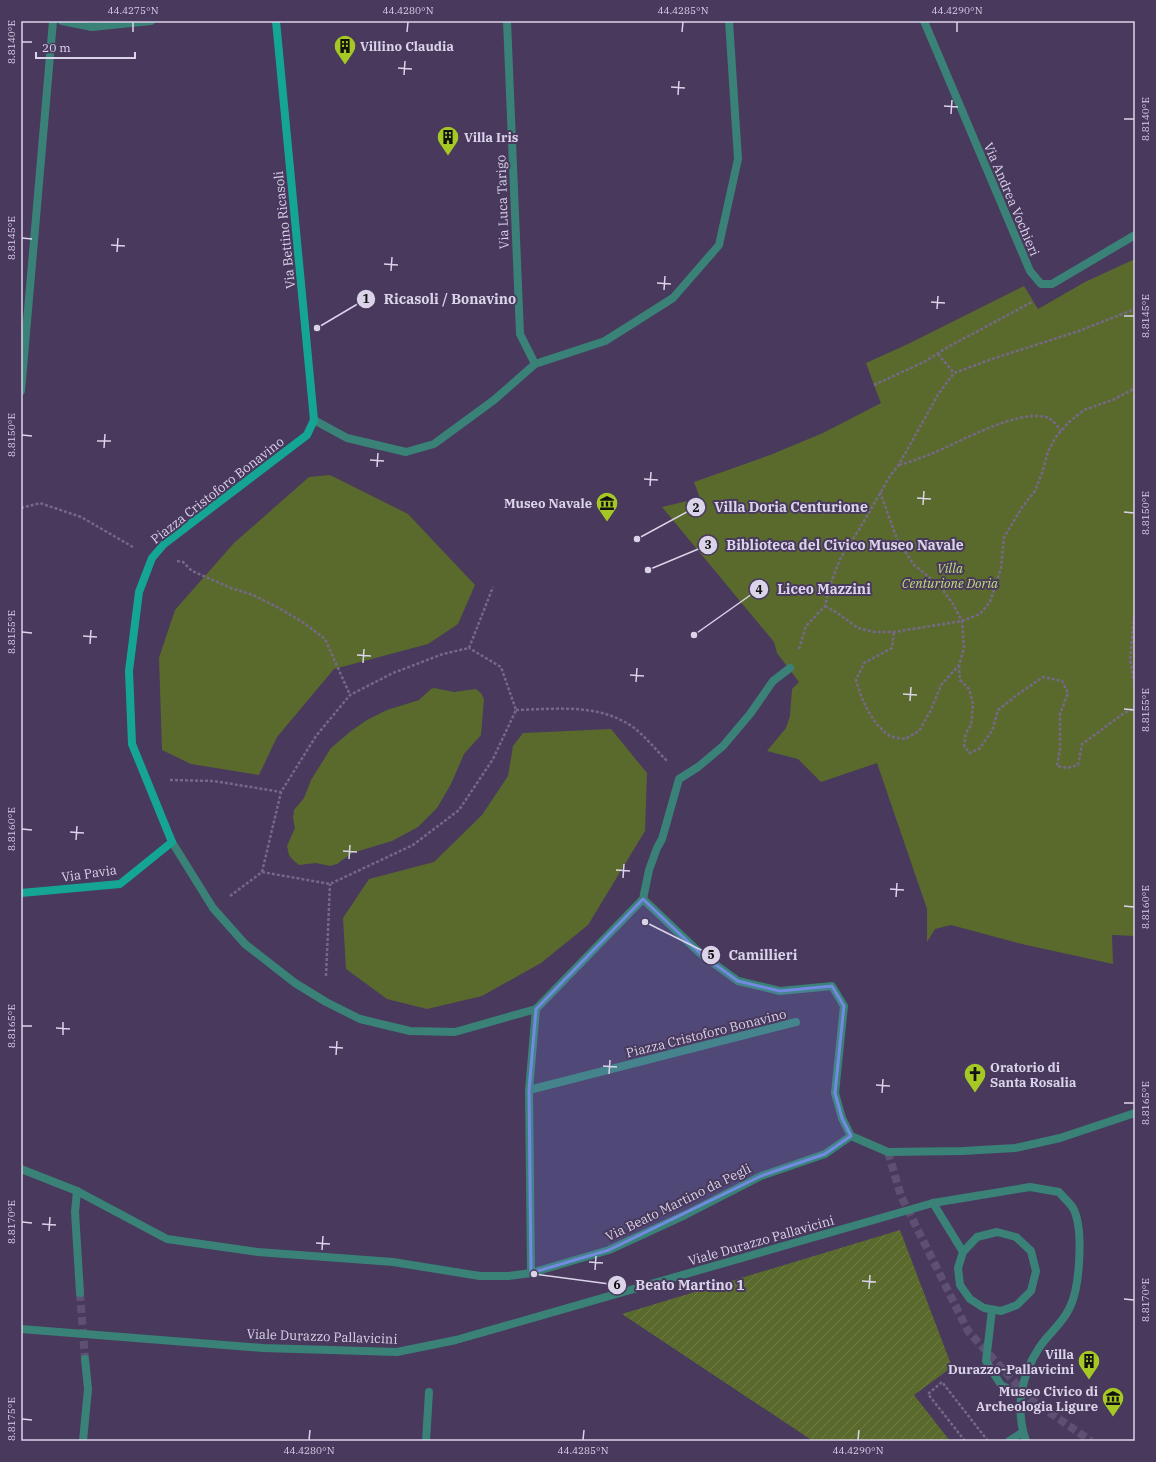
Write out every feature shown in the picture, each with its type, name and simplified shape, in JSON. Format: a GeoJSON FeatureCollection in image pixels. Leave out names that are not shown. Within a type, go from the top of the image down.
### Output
{"type":"FeatureCollection","features":[{"type":"Feature","properties":{"kind":"street"},"geometry":{"type":"LineString","coordinates":[[21,391],[53,21]]}},
{"type":"Feature","properties":{"kind":"street"},"geometry":{"type":"LineString","coordinates":[[62,21],[92,26],[151,21]]}},
{"type":"Feature","properties":{"kind":"street","name":"Via Bettino Ricasoli"},"geometry":{"type":"LineString","coordinates":[[276,21],[314,420]]}},
{"type":"Feature","properties":{"kind":"street","name":"Via Luca Tarigo"},"geometry":{"type":"LineString","coordinates":[[507,21],[520,334],[535,364]]}},
{"type":"Feature","properties":{"kind":"street"},"geometry":{"type":"LineString","coordinates":[[314,420],[347,438],[406,452],[434,444],[494,400],[535,364],[605,341],[673,298],[719,245],[738,159],[729,21]]}},
{"type":"Feature","properties":{"kind":"street","name":"Via Andrea Vochieri"},"geometry":{"type":"LineString","coordinates":[[924,21],[1030,271],[1040,284]]}},
{"type":"Feature","properties":{"kind":"street"},"geometry":{"type":"LineString","coordinates":[[1040,284],[1052,284],[1135,235]]}},
{"type":"Feature","properties":{"kind":"street","name":"Piazza Cristoforo Bonavino"},"geometry":{"type":"LineString","coordinates":[[314,420],[307,435],[164,544],[152,558],[139,592],[129,671],[132,744],[172,842],[213,908],[245,944],[295,983],[326,1002],[360,1019],[410,1031],[456,1032],[536,1009],[643,899]]}},
{"type":"Feature","properties":{"kind":"street"},"geometry":{"type":"LineString","coordinates":[[790,668],[773,681],[750,714],[723,746],[698,767],[678,780],[662,838],[649,870],[643,899],[702,954],[738,981],[780,991],[832,986],[844,1006],[835,1093],[842,1118],[851,1136],[888,1152],[963,1151],[1015,1148],[1060,1138],[1135,1113]]}},
{"type":"Feature","properties":{"kind":"street","name":"Via Pavia"},"geometry":{"type":"LineString","coordinates":[[21,893],[120,884],[172,842]]}},
{"type":"Feature","properties":{"kind":"street"},"geometry":{"type":"LineString","coordinates":[[531,1273],[529,1090],[536,1009]]}},
{"type":"Feature","properties":{"kind":"street","name":"Piazza Cristoforo Bonavino"},"geometry":{"type":"LineString","coordinates":[[529,1090],[796,1022]]}},
{"type":"Feature","properties":{"kind":"street","name":"Via Beato Martino da Pegli"},"geometry":{"type":"LineString","coordinates":[[21,1169],[77,1191],[167,1239],[258,1252],[393,1262],[480,1276],[508,1276],[531,1273],[609,1250],[685,1215],[761,1176],[825,1154],[851,1136]]}},
{"type":"Feature","properties":{"kind":"street","name":"Viale Durazzo Pallavicini"},"geometry":{"type":"LineString","coordinates":[[21,1329],[263,1348],[397,1352],[456,1340],[933,1204],[1030,1187],[1059,1192],[1073,1208],[1079,1232],[1080,1259],[1078,1286],[1069,1309],[1039,1347],[1025,1376],[1020,1395],[1023,1432],[1026,1441]]}},
{"type":"Feature","properties":{"kind":"street"},"geometry":{"type":"LineString","coordinates":[[77,1191],[75,1212],[80,1293]]}},
{"type":"Feature","properties":{"kind":"street"},"geometry":{"type":"LineString","coordinates":[[933,1204],[963,1252]]}},
{"type":"Feature","properties":{"kind":"street"},"geometry":{"type":"LineString","coordinates":[[997,1232],[1016,1237],[1030,1251],[1036,1271],[1031,1291],[1017,1305],[1001,1310],[984,1308],[970,1299],[960,1285],[958,1268],[963,1252],[977,1237],[997,1232]]}},
{"type":"Feature","properties":{"kind":"street"},"geometry":{"type":"LineString","coordinates":[[992,1310],[986,1361],[1001,1384],[1020,1395]]}},
{"type":"Feature","properties":{"kind":"street"},"geometry":{"type":"LineString","coordinates":[[83,1441],[88,1389],[85,1360]]}},
{"type":"Feature","properties":{"kind":"street"},"geometry":{"type":"LineString","coordinates":[[426,1441],[429,1392]]}},
{"type":"Feature","properties":{"kind":"street"},"geometry":{"type":"LineString","coordinates":[[1009,1441],[1023,1432]]}},
{"type":"Feature","properties":{"kind":"path"},"geometry":{"type":"LineString","coordinates":[[874,385],[938,354],[948,347],[1033,302],[1040,284]]}},
{"type":"Feature","properties":{"kind":"path"},"geometry":{"type":"LineString","coordinates":[[790,668],[799,649],[806,626],[825,606],[829,588],[840,559],[860,528],[880,492],[898,466],[939,393],[954,373],[995,358],[1080,331],[1135,309]]}},
{"type":"Feature","properties":{"kind":"path"},"geometry":{"type":"LineString","coordinates":[[938,354],[954,373]]}},
{"type":"Feature","properties":{"kind":"path"},"geometry":{"type":"LineString","coordinates":[[825,606],[858,628],[874,632],[894,632],[962,621],[980,614],[990,602],[1002,568],[1004,537],[1023,506],[1035,491],[1048,452],[1055,438],[1068,423],[1084,410],[1115,399],[1135,388]]}},
{"type":"Feature","properties":{"kind":"path"},"geometry":{"type":"LineString","coordinates":[[898,466],[931,454],[982,430],[1034,416],[1047,417],[1052,420],[1061,431]]}},
{"type":"Feature","properties":{"kind":"path"},"geometry":{"type":"LineString","coordinates":[[880,492],[897,539],[914,565],[940,586],[953,604],[962,621],[964,648],[959,665],[960,680],[969,689],[973,704],[971,725],[966,733],[964,745],[969,753],[979,749],[992,731],[998,710],[1043,677],[1062,681],[1068,693],[1060,714],[1060,749],[1057,766],[1067,768],[1078,764],[1082,744],[1120,715],[1135,707]]}},
{"type":"Feature","properties":{"kind":"path"},"geometry":{"type":"LineString","coordinates":[[21,508],[40,503],[81,517],[152,558],[183,562],[192,572],[231,588],[253,595],[279,608],[325,639],[350,695]]}},
{"type":"Feature","properties":{"kind":"path"},"geometry":{"type":"LineString","coordinates":[[469,648],[493,587]]}},
{"type":"Feature","properties":{"kind":"path"},"geometry":{"type":"LineString","coordinates":[[1135,606],[1130,659],[1135,688]]}},
{"type":"Feature","properties":{"kind":"path"},"geometry":{"type":"LineString","coordinates":[[894,632],[892,648],[864,663],[856,680],[861,697],[873,721],[891,736],[905,739],[919,731],[931,710],[940,685],[959,665]]}},
{"type":"Feature","properties":{"kind":"path"},"geometry":{"type":"LineString","coordinates":[[213,908],[262,872],[281,792],[316,736],[350,695],[393,673],[443,654],[469,648],[501,667],[516,710],[493,759],[460,810],[413,845],[330,884],[262,872]]}},
{"type":"Feature","properties":{"kind":"path"},"geometry":{"type":"LineString","coordinates":[[516,710],[581,708],[613,716],[634,728],[668,762],[678,780]]}},
{"type":"Feature","properties":{"kind":"path"},"geometry":{"type":"LineString","coordinates":[[146,780],[214,781],[281,792]]}},
{"type":"Feature","properties":{"kind":"path"},"geometry":{"type":"LineString","coordinates":[[326,1002],[330,884]]}},
{"type":"Feature","properties":{"kind":"path"},"geometry":{"type":"LineString","coordinates":[[965,1441],[928,1394],[942,1382],[988,1441]]}},
{"type":"Feature","properties":{"kind":"highlighted area"},"geometry":{"type":"Polygon","coordinates":[[[643,899],[701,954],[738,981],[780,991],[832,986],[844,1006],[835,1093],[842,1118],[851,1136],[825,1154],[761,1176],[609,1250],[531,1273],[529,1090],[536,1009],[643,899]]]}},
{"type":"Feature","properties":{"kind":"green space","name":"Villa Centurione Doria"},"geometry":{"type":"Polygon","coordinates":[[[1135,259],[1135,936],[1112,935],[1113,964],[1022,944],[951,925],[935,929],[927,942],[927,909],[877,763],[821,782],[798,759],[767,751],[786,728],[790,716],[792,689],[799,682],[777,653],[774,642],[662,507],[700,498],[694,482],[770,455],[823,433],[881,403],[866,363],[908,344],[1024,286],[1038,309],[1085,282],[1135,259]]]}},
{"type":"Feature","properties":{"kind":"green space"},"geometry":{"type":"Polygon","coordinates":[[[330,475],[408,514],[475,585],[458,624],[428,644],[334,669],[277,737],[259,775],[191,764],[162,750],[159,658],[175,610],[234,543],[309,477],[330,475]]]}},
{"type":"Feature","properties":{"kind":"green space"},"geometry":{"type":"Polygon","coordinates":[[[434,688],[454,692],[476,689],[481,693],[484,699],[481,735],[464,754],[451,784],[437,808],[418,827],[392,841],[352,853],[337,864],[330,866],[316,863],[299,865],[289,855],[287,846],[295,828],[293,818],[294,810],[304,798],[311,780],[331,748],[367,720],[387,710],[419,700],[434,688]]]}},
{"type":"Feature","properties":{"kind":"green space"},"geometry":{"type":"Polygon","coordinates":[[[611,729],[647,773],[645,831],[588,925],[541,963],[482,996],[427,1009],[387,999],[346,969],[343,918],[369,879],[434,862],[482,815],[508,776],[513,746],[523,733],[611,729]]]}},
{"type":"Feature","properties":{"kind":"green space"},"geometry":{"type":"Polygon","coordinates":[[[900,1230],[952,1367],[914,1395],[950,1441],[813,1441],[622,1314],[900,1230]]]}},
{"type":"Feature","properties":{"kind":"tunnel"},"geometry":{"type":"LineString","coordinates":[[888,1152],[901,1196],[968,1331],[1030,1399],[1091,1441]]}},
{"type":"Feature","properties":{"kind":"tunnel"},"geometry":{"type":"LineString","coordinates":[[80,1293],[85,1359]]}},
{"type":"Feature","properties":{"kind":"place","name":"Villino Claudia"},"geometry":{"type":"Point","coordinates":[345,66]}},
{"type":"Feature","properties":{"kind":"place","name":"Villa Iris"},"geometry":{"type":"Point","coordinates":[448,156]}},
{"type":"Feature","properties":{"kind":"place","name":"Ricasoli / Bonavino"},"geometry":{"type":"Point","coordinates":[317,328]}},
{"type":"Feature","properties":{"kind":"place","name":"Museo Navale"},"geometry":{"type":"Point","coordinates":[607,522]}},
{"type":"Feature","properties":{"kind":"place","name":"Villa Doria Centurione"},"geometry":{"type":"Point","coordinates":[637,539]}},
{"type":"Feature","properties":{"kind":"place","name":"Biblioteca del Civico Museo Navale"},"geometry":{"type":"Point","coordinates":[648,570]}},
{"type":"Feature","properties":{"kind":"place","name":"Liceo Mazzini"},"geometry":{"type":"Point","coordinates":[694,635]}},
{"type":"Feature","properties":{"kind":"place","name":"Camillieri"},"geometry":{"type":"Point","coordinates":[645,922]}},
{"type":"Feature","properties":{"kind":"place","name":"Oratorio di Santa Rosalia"},"geometry":{"type":"Point","coordinates":[975,1094]}},
{"type":"Feature","properties":{"kind":"place","name":"Beato Martino 1"},"geometry":{"type":"Point","coordinates":[534,1274]}},
{"type":"Feature","properties":{"kind":"place","name":"Villa Durazzo-Pallavicini"},"geometry":{"type":"Point","coordinates":[1089,1380]}},
{"type":"Feature","properties":{"kind":"place","name":"Museo Civico di Archeologia Ligure"},"geometry":{"type":"Point","coordinates":[1113,1418]}}]}
